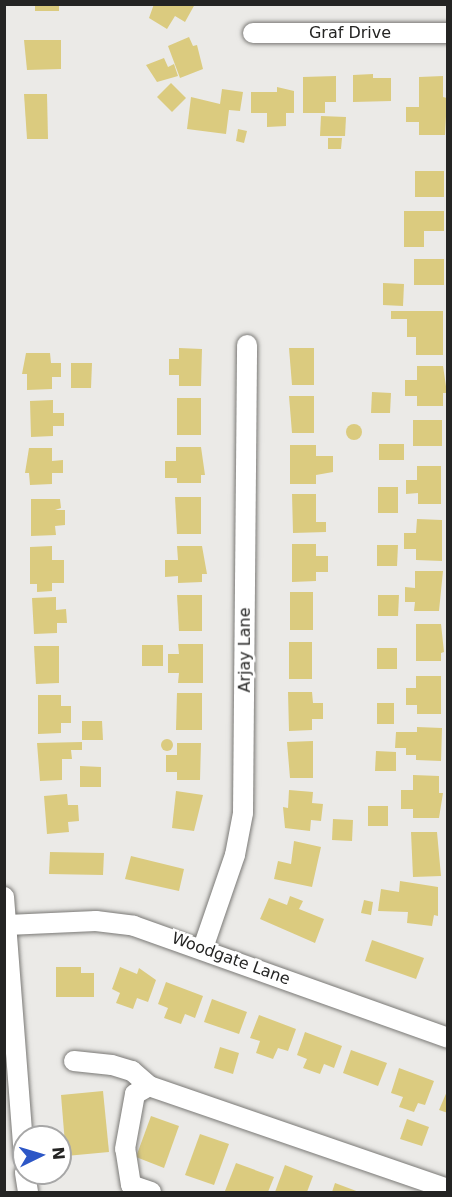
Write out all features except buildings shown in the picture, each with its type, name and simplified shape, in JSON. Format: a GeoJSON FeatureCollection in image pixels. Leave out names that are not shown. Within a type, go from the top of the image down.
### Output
{"type":"FeatureCollection","features":[{"type":"Feature","properties":{"kind":"street","name":"Graf Drive"},"geometry":{"type":"LineString","coordinates":[[253,33],[447,33]]}},
{"type":"Feature","properties":{"kind":"street","name":"Arjay Lane"},"geometry":{"type":"LineString","coordinates":[[203,948],[235,855],[243,813],[247,345]]}},
{"type":"Feature","properties":{"kind":"street"},"geometry":{"type":"LineString","coordinates":[[4,897],[22,1125]]}},
{"type":"Feature","properties":{"kind":"street","name":"Woodgate Lane"},"geometry":{"type":"LineString","coordinates":[[7,925],[112,922],[203,948],[446,1032]]}},
{"type":"Feature","properties":{"kind":"street"},"geometry":{"type":"LineString","coordinates":[[74,1061],[112,1065],[132,1071],[148,1086],[447,1189]]}},
{"type":"Feature","properties":{"kind":"street"},"geometry":{"type":"LineString","coordinates":[[148,1086],[135,1094],[125,1149],[131,1185],[150,1192]]}}]}
